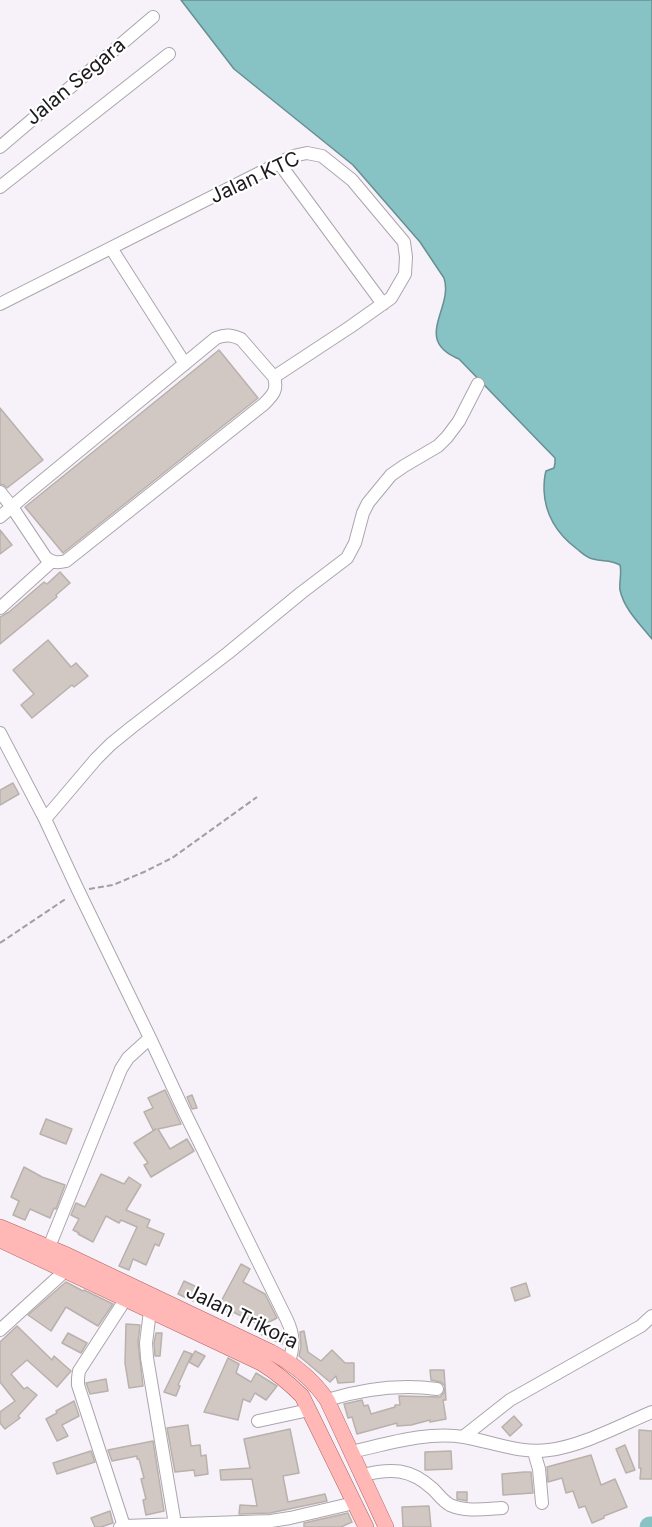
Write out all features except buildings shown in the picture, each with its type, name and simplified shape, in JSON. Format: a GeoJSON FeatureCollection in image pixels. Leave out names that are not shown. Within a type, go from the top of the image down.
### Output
{"type":"FeatureCollection","features":[{"type":"Feature","properties":{"kind":"main road","name":"Jalan Trikora"},"geometry":{"type":"LineString","coordinates":[[0,1227],[49,1247],[136,1288],[151,1303],[261,1363],[291,1384],[302,1396],[366,1527]]}},
{"type":"Feature","properties":{"kind":"main road","name":"Jalan Trikora"},"geometry":{"type":"LineString","coordinates":[[0,1240],[125,1300],[151,1303],[271,1352],[289,1362],[311,1380],[327,1400],[386,1527]]}},
{"type":"Feature","properties":{"kind":"street","name":"Jalan Segara"},"geometry":{"type":"LineString","coordinates":[[1,145],[153,17]]}},
{"type":"Feature","properties":{"kind":"street"},"geometry":{"type":"LineString","coordinates":[[0,187],[169,54]]}},
{"type":"Feature","properties":{"kind":"street","name":"Jalan KTC"},"geometry":{"type":"LineString","coordinates":[[0,304],[293,156],[307,153],[322,156],[352,180],[404,242],[405,274],[391,298],[274,377]]}},
{"type":"Feature","properties":{"kind":"street"},"geometry":{"type":"LineString","coordinates":[[279,163],[383,304]]}},
{"type":"Feature","properties":{"kind":"street"},"geometry":{"type":"LineString","coordinates":[[111,248],[185,364]]}},
{"type":"Feature","properties":{"kind":"street"},"geometry":{"type":"LineString","coordinates":[[0,492],[12,507],[46,558],[56,563],[66,561],[264,404],[275,392],[277,385],[274,377],[241,339],[233,335],[216,338],[185,364],[12,507],[0,517]]}},
{"type":"Feature","properties":{"kind":"street"},"geometry":{"type":"LineString","coordinates":[[45,819],[111,744],[347,558],[355,543],[368,503],[391,475],[438,446],[447,437],[459,421],[478,384]]}},
{"type":"Feature","properties":{"kind":"street"},"geometry":{"type":"LineString","coordinates":[[0,608],[51,562]]}},
{"type":"Feature","properties":{"kind":"street"},"geometry":{"type":"LineString","coordinates":[[0,733],[45,819],[184,1111],[292,1329],[293,1349],[289,1362]]}},
{"type":"Feature","properties":{"kind":"street"},"geometry":{"type":"LineString","coordinates":[[49,1247],[122,1069],[128,1058],[150,1038]]}},
{"type":"Feature","properties":{"kind":"street"},"geometry":{"type":"LineString","coordinates":[[0,1330],[65,1271]]}},
{"type":"Feature","properties":{"kind":"street"},"geometry":{"type":"LineString","coordinates":[[136,1288],[125,1300],[79,1371],[78,1378],[78,1385],[122,1526],[271,1521],[354,1503]]}},
{"type":"Feature","properties":{"kind":"street"},"geometry":{"type":"LineString","coordinates":[[151,1303],[146,1343],[147,1358],[175,1524]]}},
{"type":"Feature","properties":{"kind":"street"},"geometry":{"type":"LineString","coordinates":[[463,1437],[510,1400],[641,1326],[652,1316]]}},
{"type":"Feature","properties":{"kind":"street"},"geometry":{"type":"LineString","coordinates":[[327,1400],[349,1393],[391,1387],[415,1386],[437,1389]]}},
{"type":"Feature","properties":{"kind":"street"},"geometry":{"type":"LineString","coordinates":[[258,1421],[309,1410]]}},
{"type":"Feature","properties":{"kind":"street"},"geometry":{"type":"LineString","coordinates":[[351,1452],[434,1436],[463,1437],[534,1452],[551,1450],[574,1445],[652,1412]]}},
{"type":"Feature","properties":{"kind":"street"},"geometry":{"type":"LineString","coordinates":[[534,1452],[539,1469],[542,1503]]}},
{"type":"Feature","properties":{"kind":"street"},"geometry":{"type":"LineString","coordinates":[[362,1475],[380,1470],[407,1473],[420,1479],[443,1501],[452,1506],[468,1509],[502,1508]]}},
{"type":"Feature","properties":{"kind":"path"},"geometry":{"type":"LineString","coordinates":[[0,943],[78,890],[113,885],[172,858],[257,797]]}},
{"type":"Feature","properties":{"kind":"water"},"geometry":{"type":"Polygon","coordinates":[[[181,0],[652,0],[652,639],[625,604],[620,590],[620,565],[587,556],[570,543],[553,523],[545,499],[544,478],[546,471],[554,468],[555,458],[459,359],[445,351],[438,343],[436,333],[446,289],[444,278],[420,242],[353,165],[234,69],[181,0]]]}}]}
